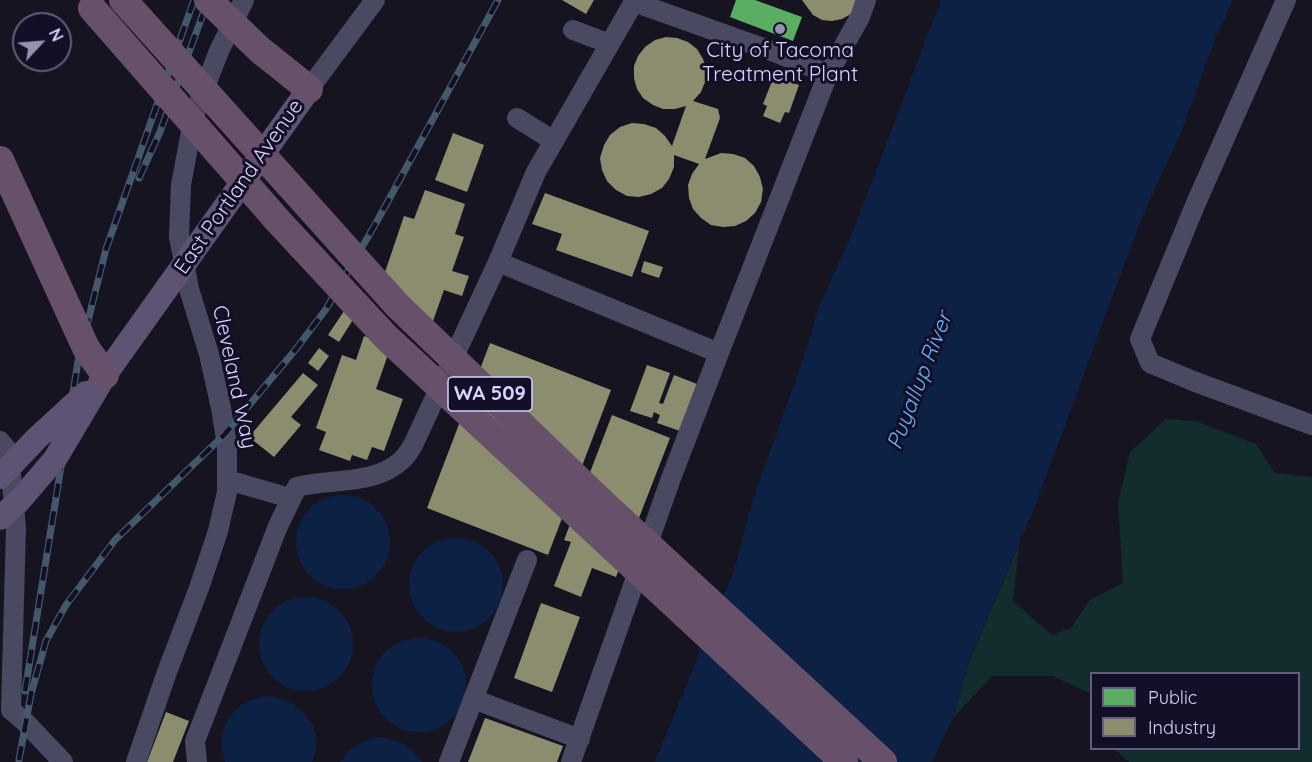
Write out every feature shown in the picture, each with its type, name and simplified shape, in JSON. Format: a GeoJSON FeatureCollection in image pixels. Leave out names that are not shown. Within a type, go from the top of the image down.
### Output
{"type":"FeatureCollection","features":[{"type":"Feature","properties":{"kind":"highway","name":"WA 509"},"geometry":{"type":"LineString","coordinates":[[84,0],[279,222],[386,337],[844,762]]}},
{"type":"Feature","properties":{"kind":"highway","name":"WA 509"},"geometry":{"type":"LineString","coordinates":[[123,0],[397,305],[613,513],[883,762]]}},
{"type":"Feature","properties":{"kind":"highway"},"geometry":{"type":"LineString","coordinates":[[208,0],[260,50],[315,81]]}},
{"type":"Feature","properties":{"kind":"highway"},"geometry":{"type":"LineString","coordinates":[[0,160],[86,348],[105,375]]}},
{"type":"Feature","properties":{"kind":"main road","name":"East Portland Avenue"},"geometry":{"type":"LineString","coordinates":[[0,518],[19,501],[55,459],[105,375],[315,81]]}},
{"type":"Feature","properties":{"kind":"main road","name":"East Portland Avenue"},"geometry":{"type":"LineString","coordinates":[[0,477],[36,439],[105,375]]}},
{"type":"Feature","properties":{"kind":"street","name":"Cleveland Way"},"geometry":{"type":"LineString","coordinates":[[136,762],[218,531],[227,492],[228,445],[209,354],[189,289],[179,237],[181,184],[194,116],[219,51],[244,0]]}},
{"type":"Feature","properties":{"kind":"street","name":"East Portland Avenue"},"geometry":{"type":"LineString","coordinates":[[315,81],[375,0]]}},
{"type":"Feature","properties":{"kind":"street"},"geometry":{"type":"LineString","coordinates":[[571,762],[670,481],[719,353],[828,74],[867,0]]}},
{"type":"Feature","properties":{"kind":"street"},"geometry":{"type":"LineString","coordinates":[[1286,0],[1196,203],[1140,339],[1150,363],[1312,425]]}},
{"type":"Feature","properties":{"kind":"street"},"geometry":{"type":"LineString","coordinates":[[197,762],[195,741],[290,498],[297,487],[367,477],[387,470],[402,460],[413,445],[498,262],[536,172],[635,1],[777,52],[828,74]]}},
{"type":"Feature","properties":{"kind":"street"},"geometry":{"type":"LineString","coordinates":[[573,30],[610,44]]}},
{"type":"Feature","properties":{"kind":"street"},"geometry":{"type":"LineString","coordinates":[[517,118],[554,141]]}},
{"type":"Feature","properties":{"kind":"street"},"geometry":{"type":"LineString","coordinates":[[498,262],[719,353]]}},
{"type":"Feature","properties":{"kind":"street"},"geometry":{"type":"LineString","coordinates":[[0,441],[9,452],[16,528],[11,710],[63,762]]}},
{"type":"Feature","properties":{"kind":"street"},"geometry":{"type":"LineString","coordinates":[[228,480],[290,498]]}},
{"type":"Feature","properties":{"kind":"street"},"geometry":{"type":"LineString","coordinates":[[449,762],[527,560]]}},
{"type":"Feature","properties":{"kind":"street"},"geometry":{"type":"LineString","coordinates":[[473,699],[580,739]]}},
{"type":"Feature","properties":{"kind":"green space"},"geometry":{"type":"Polygon","coordinates":[[[1166,419],[1195,421],[1256,444],[1275,473],[1312,477],[1312,762],[1129,762],[1115,750],[1300,750],[1300,672],[1090,672],[1090,694],[1053,676],[992,676],[953,718],[970,659],[1019,545],[1013,601],[1052,635],[1071,628],[1090,600],[1123,583],[1118,503],[1130,452],[1166,419]]]}},
{"type":"Feature","properties":{"kind":"water","name":"Puyallup River"},"geometry":{"type":"Polygon","coordinates":[[[941,0],[1233,0],[1214,42],[1180,135],[1140,222],[1036,504],[970,658],[953,718],[932,762],[655,762],[734,571],[753,499],[806,351],[818,309],[852,234],[941,0]]]}},
{"type":"Feature","properties":{"kind":"water"},"geometry":{"type":"Polygon","coordinates":[[[334,495],[352,495],[377,508],[387,524],[390,542],[387,560],[377,576],[352,589],[334,589],[309,576],[296,551],[296,533],[309,508],[334,495]]]}},
{"type":"Feature","properties":{"kind":"water"},"geometry":{"type":"Polygon","coordinates":[[[447,538],[465,538],[490,551],[500,567],[503,585],[500,603],[490,619],[465,632],[447,632],[422,619],[409,594],[409,576],[422,551],[447,538]]]}},
{"type":"Feature","properties":{"kind":"water"},"geometry":{"type":"Polygon","coordinates":[[[306,597],[324,600],[340,610],[350,626],[353,644],[350,662],[340,678],[324,688],[306,691],[288,688],[272,678],[262,662],[259,644],[262,626],[272,610],[288,600],[306,597]]]}},
{"type":"Feature","properties":{"kind":"water"},"geometry":{"type":"Polygon","coordinates":[[[419,638],[437,641],[453,651],[463,667],[466,685],[463,703],[453,719],[437,729],[419,732],[401,729],[385,719],[375,703],[372,685],[375,667],[385,651],[401,641],[419,638]]]}},
{"type":"Feature","properties":{"kind":"water"},"geometry":{"type":"Polygon","coordinates":[[[266,696],[289,703],[307,717],[316,737],[316,749],[312,762],[225,762],[222,738],[229,718],[243,704],[266,696]]]}},
{"type":"Feature","properties":{"kind":"water"},"geometry":{"type":"Polygon","coordinates":[[[379,737],[404,744],[414,751],[422,762],[340,762],[356,745],[379,737]]]}},
{"type":"Feature","properties":{"kind":"building: Public","name":"City of Tacoma Treatment Plant"},"geometry":{"type":"Polygon","coordinates":[[[736,0],[755,0],[802,17],[793,41],[730,17],[736,0]]]}},
{"type":"Feature","properties":{"kind":"building: Industry"},"geometry":{"type":"Polygon","coordinates":[[[562,0],[594,0],[586,14],[562,0]]]}},
{"type":"Feature","properties":{"kind":"building: Industry"},"geometry":{"type":"Polygon","coordinates":[[[802,0],[860,0],[851,14],[832,21],[822,20],[813,15],[802,0]]]}},
{"type":"Feature","properties":{"kind":"building: Industry"},"geometry":{"type":"Polygon","coordinates":[[[666,37],[688,42],[697,49],[703,59],[706,70],[705,82],[701,92],[693,101],[718,109],[720,118],[705,159],[721,153],[733,154],[745,158],[754,166],[760,177],[763,189],[761,202],[755,213],[746,221],[735,226],[711,225],[693,209],[688,185],[699,164],[674,155],[674,167],[662,188],[639,197],[627,196],[616,190],[607,181],[602,170],[600,158],[604,145],[610,135],[620,127],[632,123],[656,128],[672,146],[686,106],[663,109],[653,105],[643,98],[634,78],[634,66],[645,47],[655,40],[666,37]]]}},
{"type":"Feature","properties":{"kind":"building: Industry"},"geometry":{"type":"Polygon","coordinates":[[[774,76],[799,85],[789,113],[785,112],[780,123],[763,116],[767,106],[763,104],[774,76]]]}},
{"type":"Feature","properties":{"kind":"building: Industry"},"geometry":{"type":"Polygon","coordinates":[[[453,133],[484,145],[467,192],[435,180],[453,133]]]}},
{"type":"Feature","properties":{"kind":"building: Industry"},"geometry":{"type":"Polygon","coordinates":[[[425,190],[465,204],[455,234],[464,237],[452,271],[469,276],[462,296],[444,290],[432,324],[384,275],[404,216],[414,219],[425,190]]]}},
{"type":"Feature","properties":{"kind":"building: Industry"},"geometry":{"type":"Polygon","coordinates":[[[545,193],[649,231],[632,277],[556,250],[562,234],[532,224],[545,193]]]}},
{"type":"Feature","properties":{"kind":"building: Industry"},"geometry":{"type":"Polygon","coordinates":[[[644,261],[663,267],[659,278],[641,272],[644,261]]]}},
{"type":"Feature","properties":{"kind":"building: Industry"},"geometry":{"type":"Polygon","coordinates":[[[344,311],[354,318],[339,342],[328,335],[344,311]]]}},
{"type":"Feature","properties":{"kind":"building: Industry"},"geometry":{"type":"Polygon","coordinates":[[[364,336],[391,346],[376,389],[403,399],[384,451],[372,447],[367,460],[352,455],[350,461],[319,450],[326,432],[316,428],[342,355],[356,360],[364,336]]]}},
{"type":"Feature","properties":{"kind":"building: Industry"},"geometry":{"type":"Polygon","coordinates":[[[490,343],[611,390],[548,555],[427,508],[490,343]]]}},
{"type":"Feature","properties":{"kind":"building: Industry"},"geometry":{"type":"Polygon","coordinates":[[[319,348],[329,356],[318,371],[308,363],[319,348]]]}},
{"type":"Feature","properties":{"kind":"building: Industry"},"geometry":{"type":"Polygon","coordinates":[[[647,365],[670,373],[659,403],[663,404],[674,375],[697,384],[680,431],[657,423],[660,415],[654,412],[652,418],[630,411],[647,365]]]}},
{"type":"Feature","properties":{"kind":"building: Industry"},"geometry":{"type":"Polygon","coordinates":[[[303,373],[318,385],[291,417],[301,425],[274,457],[249,437],[303,373]]]}},
{"type":"Feature","properties":{"kind":"building: Industry"},"geometry":{"type":"Polygon","coordinates":[[[612,415],[670,438],[616,577],[592,568],[581,597],[554,586],[571,542],[564,540],[612,415]]]}},
{"type":"Feature","properties":{"kind":"building: Industry"},"geometry":{"type":"Polygon","coordinates":[[[541,603],[580,617],[552,692],[514,678],[541,603]]]}},
{"type":"Feature","properties":{"kind":"building: Industry"},"geometry":{"type":"Polygon","coordinates":[[[166,712],[189,721],[173,762],[147,762],[166,712]]]}},
{"type":"Feature","properties":{"kind":"building: Industry"},"geometry":{"type":"Polygon","coordinates":[[[485,718],[563,746],[557,762],[468,762],[485,718]]]}},
{"type":"Feature","properties":{"kind":"railway"},"geometry":{"type":"LineString","coordinates":[[25,691],[78,361],[106,249],[194,0]]}},
{"type":"Feature","properties":{"kind":"railway"},"geometry":{"type":"LineString","coordinates":[[139,178],[160,132],[208,0]]}},
{"type":"Feature","properties":{"kind":"railway"},"geometry":{"type":"LineString","coordinates":[[19,760],[31,694],[46,641],[66,605],[115,540],[225,434],[296,349],[326,309],[376,223],[498,0]]}},
{"type":"Feature","properties":{"kind":"place","name":"City of Tacoma Treatment Plant"},"geometry":{"type":"Point","coordinates":[780,29]}}]}
